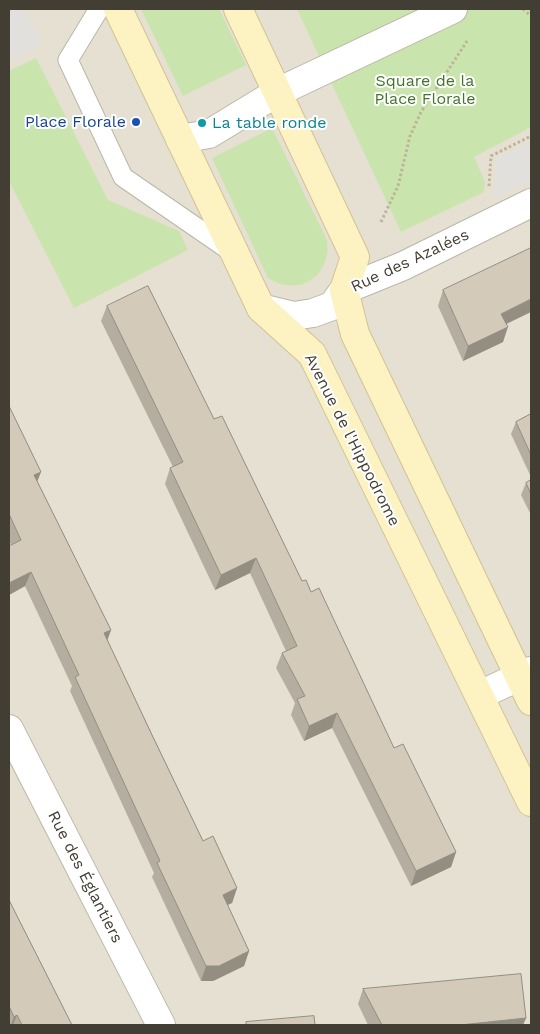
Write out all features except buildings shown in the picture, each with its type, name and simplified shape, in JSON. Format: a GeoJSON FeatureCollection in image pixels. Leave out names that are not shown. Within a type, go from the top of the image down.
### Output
{"type":"FeatureCollection","features":[{"type":"Feature","properties":{"kind":"street","name":"Avenue de l'Hippodrome"},"geometry":{"type":"LineString","coordinates":[[118,9],[262,308],[312,354],[531,802]]}},
{"type":"Feature","properties":{"kind":"street"},"geometry":{"type":"LineString","coordinates":[[238,9],[354,257],[344,290],[355,334],[527,683],[480,695]]}},
{"type":"Feature","properties":{"kind":"street"},"geometry":{"type":"LineString","coordinates":[[180,139],[209,134],[278,92],[454,9]]}},
{"type":"Feature","properties":{"kind":"street","name":"Rue des Azalées"},"geometry":{"type":"LineString","coordinates":[[262,308],[294,316],[313,313],[332,306],[344,290],[403,266],[531,203]]}},
{"type":"Feature","properties":{"kind":"street","name":"Rue des Églantiers"},"geometry":{"type":"LineString","coordinates":[[9,729],[161,1025]]}},
{"type":"Feature","properties":{"kind":"lane"},"geometry":{"type":"LineString","coordinates":[[99,9],[68,60],[122,177],[236,254]]}},
{"type":"Feature","properties":{"kind":"path"},"geometry":{"type":"LineString","coordinates":[[523,9],[531,16]]}},
{"type":"Feature","properties":{"kind":"path"},"geometry":{"type":"LineString","coordinates":[[381,222],[398,186],[410,136],[421,112],[469,38]]}},
{"type":"Feature","properties":{"kind":"path"},"geometry":{"type":"LineString","coordinates":[[489,195],[490,156],[531,136]]}},
{"type":"Feature","properties":{"kind":"shaded area"},"geometry":{"type":"Polygon","coordinates":[[[9,9],[531,9],[531,1025],[9,1025],[9,9]]]}},
{"type":"Feature","properties":{"kind":"shaded area"},"geometry":{"type":"Polygon","coordinates":[[[9,9],[24,9],[43,45],[9,62],[9,9]]]}},
{"type":"Feature","properties":{"kind":"shaded area"},"geometry":{"type":"Polygon","coordinates":[[[531,141],[531,180],[494,198],[497,158],[531,141]]]}},
{"type":"Feature","properties":{"kind":"green space"},"geometry":{"type":"Polygon","coordinates":[[[141,9],[219,9],[246,65],[183,96],[141,9]]]}},
{"type":"Feature","properties":{"kind":"green space","name":"Square de la Place Florale"},"geometry":{"type":"Polygon","coordinates":[[[297,9],[531,9],[531,127],[474,157],[485,182],[484,192],[401,232],[297,9]]]}},
{"type":"Feature","properties":{"kind":"green space"},"geometry":{"type":"Polygon","coordinates":[[[36,58],[108,200],[179,231],[188,250],[74,308],[9,181],[9,71],[36,58]]]}},
{"type":"Feature","properties":{"kind":"green space"},"geometry":{"type":"Polygon","coordinates":[[[272,128],[327,240],[327,253],[319,273],[311,280],[291,286],[280,284],[268,278],[212,158],[272,128]]]}},
{"type":"Feature","properties":{"kind":"place","name":"Place Florale"},"geometry":{"type":"Point","coordinates":[136,122]}},
{"type":"Feature","properties":{"kind":"place","name":"La table ronde"},"geometry":{"type":"Point","coordinates":[202,123]}}]}
